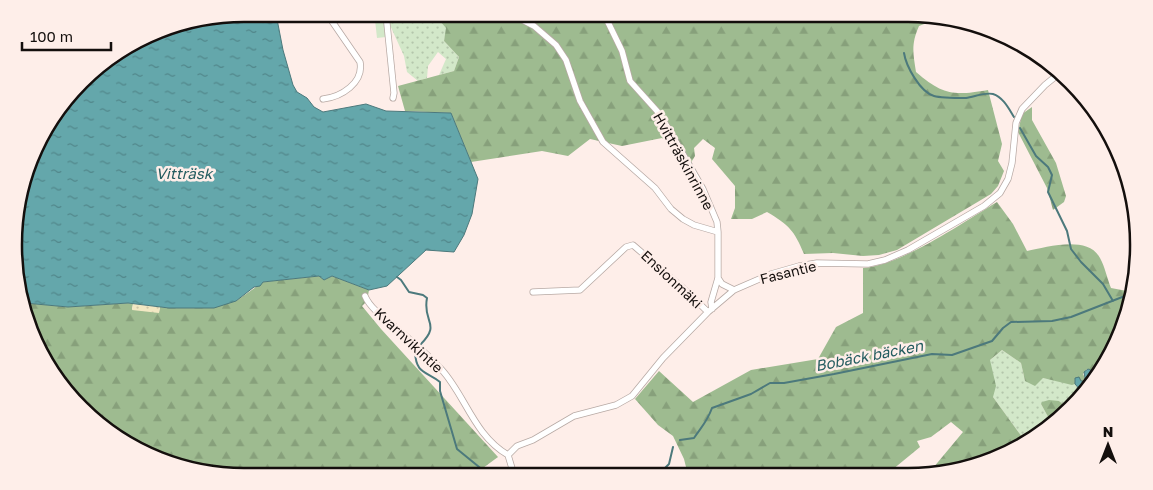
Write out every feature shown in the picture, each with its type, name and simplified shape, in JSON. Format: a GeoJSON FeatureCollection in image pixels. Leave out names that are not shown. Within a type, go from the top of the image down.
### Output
{"type":"FeatureCollection","features":[{"type":"Feature","properties":{"kind":"street"},"geometry":{"type":"LineString","coordinates":[[323,99],[339,95],[352,85],[358,79],[361,67],[360,62],[332,22]]}},
{"type":"Feature","properties":{"kind":"street"},"geometry":{"type":"LineString","coordinates":[[387,22],[393,98]]}},
{"type":"Feature","properties":{"kind":"street"},"geometry":{"type":"LineString","coordinates":[[526,22],[534,26],[556,45],[566,60],[580,101],[603,142],[655,188],[671,209],[683,219],[694,225],[718,232]]}},
{"type":"Feature","properties":{"kind":"street","name":"Hvitträskinrinne"},"geometry":{"type":"LineString","coordinates":[[608,22],[622,50],[630,81],[657,111],[668,128],[703,189],[717,222],[718,278],[710,310]]}},
{"type":"Feature","properties":{"kind":"street","name":"Fasantie"},"geometry":{"type":"LineString","coordinates":[[508,455],[517,446],[533,440],[574,416],[626,401],[663,358],[710,310],[734,290],[771,274],[799,266],[817,263],[868,264],[885,260],[908,250],[984,206],[1000,193],[1008,179],[1012,163],[1016,123],[1022,108],[1054,77]]}},
{"type":"Feature","properties":{"kind":"street","name":"Ensionmäki"},"geometry":{"type":"LineString","coordinates":[[533,292],[580,290],[626,246],[633,245],[710,310]]}},
{"type":"Feature","properties":{"kind":"street"},"geometry":{"type":"LineString","coordinates":[[718,278],[722,284],[734,290]]}},
{"type":"Feature","properties":{"kind":"street","name":"Kvarnvikintie"},"geometry":{"type":"LineString","coordinates":[[364,296],[385,319],[442,370],[477,425],[490,441],[508,455]]}},
{"type":"Feature","properties":{"kind":"street"},"geometry":{"type":"LineString","coordinates":[[508,455],[512,468]]}},
{"type":"Feature","properties":{"kind":"green space"},"geometry":{"type":"Polygon","coordinates":[[[375,22],[384,22],[386,37],[377,38],[375,22]]]}},
{"type":"Feature","properties":{"kind":"green space"},"geometry":{"type":"Polygon","coordinates":[[[441,22],[447,28],[444,41],[459,57],[454,71],[439,75],[446,59],[438,52],[428,66],[427,78],[418,81],[407,72],[404,56],[389,23],[441,22]]]}},
{"type":"Feature","properties":{"kind":"green space"},"geometry":{"type":"Polygon","coordinates":[[[441,22],[926,23],[919,26],[916,32],[913,49],[916,72],[925,80],[949,92],[966,93],[988,90],[1002,144],[998,161],[1004,171],[998,186],[991,194],[897,250],[879,255],[863,256],[833,253],[804,254],[790,229],[767,212],[752,219],[731,219],[735,208],[735,186],[712,159],[715,148],[703,139],[694,148],[695,156],[684,174],[671,147],[662,138],[622,146],[590,139],[568,156],[542,151],[471,162],[451,113],[405,111],[398,86],[454,71],[459,57],[444,41],[446,28],[441,22]]]}},
{"type":"Feature","properties":{"kind":"green space"},"geometry":{"type":"Polygon","coordinates":[[[1032,107],[1032,120],[1056,163],[1066,196],[1064,202],[1053,210],[1047,188],[1018,132],[1022,114],[1032,107]]]}},
{"type":"Feature","properties":{"kind":"green space"},"geometry":{"type":"Polygon","coordinates":[[[997,202],[1013,224],[1027,251],[1066,244],[1086,247],[1094,251],[1100,258],[1111,288],[1125,291],[1114,330],[1093,369],[1092,371],[1087,369],[1083,374],[1084,381],[1075,381],[1075,384],[1072,385],[1043,378],[1035,386],[1025,381],[1021,363],[1002,350],[990,360],[996,386],[993,397],[1022,436],[1006,445],[980,456],[935,466],[963,432],[951,422],[931,437],[917,441],[920,447],[894,468],[686,468],[673,436],[658,425],[635,399],[659,371],[693,402],[751,370],[818,359],[836,327],[863,313],[863,268],[895,259],[932,242],[997,202]]]}},
{"type":"Feature","properties":{"kind":"green space"},"geometry":{"type":"Polygon","coordinates":[[[319,276],[324,280],[332,276],[369,290],[367,301],[362,306],[498,457],[483,468],[245,468],[216,466],[173,456],[147,445],[121,430],[98,412],[78,392],[52,356],[39,330],[30,303],[68,307],[128,303],[133,304],[132,309],[159,312],[160,307],[169,308],[236,301],[263,282],[319,276]]]}},
{"type":"Feature","properties":{"kind":"green space"},"geometry":{"type":"Polygon","coordinates":[[[1002,350],[1021,363],[1025,381],[1043,378],[1075,384],[1078,388],[1063,404],[1059,401],[1041,404],[1048,417],[1022,436],[993,397],[989,361],[1002,350]]]}},
{"type":"Feature","properties":{"kind":"green space"},"geometry":{"type":"Polygon","coordinates":[[[1049,400],[1059,401],[1063,404],[1048,417],[1041,404],[1049,400]]]}},
{"type":"Feature","properties":{"kind":"sand"},"geometry":{"type":"Polygon","coordinates":[[[133,304],[160,307],[159,313],[132,310],[133,304]]]}},
{"type":"Feature","properties":{"kind":"water","name":"Vitträsk"},"geometry":{"type":"Polygon","coordinates":[[[278,22],[293,85],[297,92],[307,98],[314,107],[323,112],[366,104],[386,111],[451,113],[478,179],[472,214],[464,235],[454,252],[426,250],[387,286],[369,290],[332,276],[324,280],[319,276],[263,282],[260,286],[254,287],[236,301],[214,308],[169,308],[128,303],[68,307],[30,303],[24,274],[22,245],[24,216],[30,187],[39,160],[60,121],[78,98],[98,78],[134,52],[173,34],[216,24],[278,22]]]}},
{"type":"Feature","properties":{"kind":"water"},"geometry":{"type":"Polygon","coordinates":[[[1088,369],[1092,371],[1085,380],[1078,388],[1075,384],[1075,378],[1079,377],[1081,381],[1084,381],[1084,372],[1088,369]]]}},
{"type":"Feature","properties":{"kind":"waterway"},"geometry":{"type":"LineString","coordinates":[[904,53],[914,78],[929,94],[937,97],[959,98],[993,94],[1003,100],[1014,117]]}},
{"type":"Feature","properties":{"kind":"waterway"},"geometry":{"type":"LineString","coordinates":[[1020,128],[1036,156],[1048,167],[1052,175],[1048,192],[1067,231],[1071,249],[1103,284],[1113,301]]}},
{"type":"Feature","properties":{"kind":"waterway","name":"Bobäck bäcken"},"geometry":{"type":"LineString","coordinates":[[397,277],[409,292],[423,295],[427,298],[426,306],[431,327],[430,332],[420,345]]}},
{"type":"Feature","properties":{"kind":"waterway","name":"Bobäck bäcken"},"geometry":{"type":"LineString","coordinates":[[680,440],[694,438],[712,408],[751,394],[770,383],[784,383],[932,354],[952,355],[992,341],[1011,322],[1052,321],[1071,317],[1124,296]]}},
{"type":"Feature","properties":{"kind":"waterway","name":"Bobäck bäcken"},"geometry":{"type":"LineString","coordinates":[[415,352],[417,364],[420,368],[440,382],[440,391],[457,449],[480,468]]}},
{"type":"Feature","properties":{"kind":"waterway","name":"Bobäck bäcken"},"geometry":{"type":"LineString","coordinates":[[665,468],[669,464],[673,447]]}}]}
